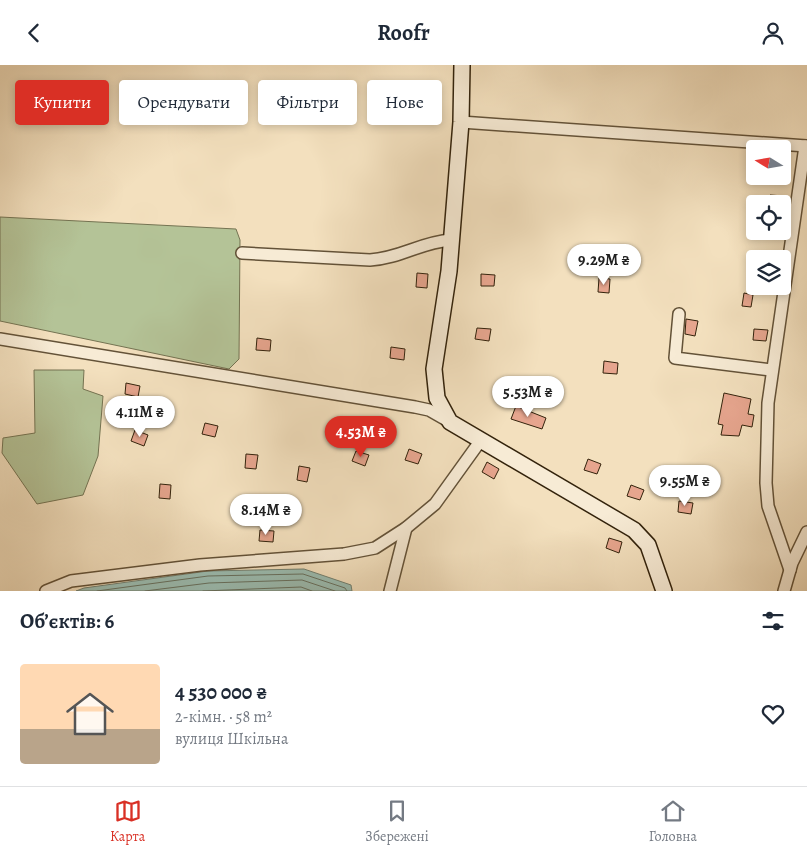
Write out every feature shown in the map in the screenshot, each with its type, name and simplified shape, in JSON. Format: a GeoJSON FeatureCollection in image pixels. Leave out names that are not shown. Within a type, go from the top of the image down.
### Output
{"type":"FeatureCollection","features":[{"type":"Feature","properties":{"kind":"street"},"geometry":{"type":"LineString","coordinates":[[450,422],[437,397],[434,369],[452,240],[461,122],[462,65]]}},
{"type":"Feature","properties":{"kind":"street"},"geometry":{"type":"LineString","coordinates":[[461,122],[806,146],[771,369],[768,403],[766,483],[768,506],[790,570]]}},
{"type":"Feature","properties":{"kind":"street"},"geometry":{"type":"LineString","coordinates":[[242,253],[370,260],[390,258],[432,241],[452,240]]}},
{"type":"Feature","properties":{"kind":"street"},"geometry":{"type":"LineString","coordinates":[[679,314],[675,357],[771,369]]}},
{"type":"Feature","properties":{"kind":"street"},"geometry":{"type":"LineString","coordinates":[[0,339],[429,410],[634,530],[648,545],[664,591]]}},
{"type":"Feature","properties":{"kind":"street"},"geometry":{"type":"LineString","coordinates":[[46,591],[71,581],[200,565],[344,554],[375,548],[406,528],[435,504],[481,440]]}},
{"type":"Feature","properties":{"kind":"street"},"geometry":{"type":"LineString","coordinates":[[390,591],[406,528]]}},
{"type":"Feature","properties":{"kind":"street"},"geometry":{"type":"LineString","coordinates":[[784,591],[790,570],[807,532]]}},
{"type":"Feature","properties":{"kind":"green space"},"geometry":{"type":"Polygon","coordinates":[[[0,217],[236,229],[240,240],[239,359],[229,369],[0,321],[0,217]]]}},
{"type":"Feature","properties":{"kind":"green space"},"geometry":{"type":"Polygon","coordinates":[[[34,370],[84,370],[83,389],[103,396],[98,456],[83,495],[37,504],[2,453],[3,438],[35,433],[34,370]]]}},
{"type":"Feature","properties":{"kind":"water"},"geometry":{"type":"Polygon","coordinates":[[[304,569],[351,585],[352,591],[76,591],[84,588],[208,571],[304,569]]]}},
{"type":"Feature","properties":{"kind":"building"},"geometry":{"type":"Polygon","coordinates":[[[417,273],[428,274],[427,288],[416,287],[417,273]]]}},
{"type":"Feature","properties":{"kind":"building"},"geometry":{"type":"Polygon","coordinates":[[[481,274],[495,275],[494,286],[481,286],[481,274]]]}},
{"type":"Feature","properties":{"kind":"building"},"geometry":{"type":"Polygon","coordinates":[[[599,278],[610,279],[609,293],[598,292],[599,278]]]}},
{"type":"Feature","properties":{"kind":"building"},"geometry":{"type":"Polygon","coordinates":[[[744,293],[746,295],[753,295],[751,307],[742,306],[744,293]]]}},
{"type":"Feature","properties":{"kind":"building"},"geometry":{"type":"Polygon","coordinates":[[[686,319],[698,321],[695,336],[685,334],[686,319]]]}},
{"type":"Feature","properties":{"kind":"building"},"geometry":{"type":"Polygon","coordinates":[[[477,328],[491,329],[489,341],[475,339],[477,328]]]}},
{"type":"Feature","properties":{"kind":"building"},"geometry":{"type":"Polygon","coordinates":[[[754,329],[768,330],[766,341],[753,340],[754,329]]]}},
{"type":"Feature","properties":{"kind":"building"},"geometry":{"type":"Polygon","coordinates":[[[257,338],[271,340],[270,351],[256,350],[257,338]]]}},
{"type":"Feature","properties":{"kind":"building"},"geometry":{"type":"Polygon","coordinates":[[[391,347],[405,349],[404,360],[390,358],[391,347]]]}},
{"type":"Feature","properties":{"kind":"building"},"geometry":{"type":"Polygon","coordinates":[[[604,361],[618,363],[617,374],[603,373],[604,361]]]}},
{"type":"Feature","properties":{"kind":"building"},"geometry":{"type":"Polygon","coordinates":[[[126,383],[140,386],[138,397],[125,394],[126,383]]]}},
{"type":"Feature","properties":{"kind":"building"},"geometry":{"type":"Polygon","coordinates":[[[724,393],[751,399],[748,414],[754,415],[752,427],[742,425],[739,436],[721,435],[723,425],[718,424],[724,393]]]}},
{"type":"Feature","properties":{"kind":"building"},"geometry":{"type":"Polygon","coordinates":[[[516,406],[546,418],[542,429],[511,419],[516,406]]]}},
{"type":"Feature","properties":{"kind":"building"},"geometry":{"type":"Polygon","coordinates":[[[205,423],[218,426],[215,437],[202,434],[205,423]]]}},
{"type":"Feature","properties":{"kind":"building"},"geometry":{"type":"Polygon","coordinates":[[[135,430],[148,435],[144,446],[131,441],[135,430]]]}},
{"type":"Feature","properties":{"kind":"building"},"geometry":{"type":"Polygon","coordinates":[[[409,449],[422,454],[418,464],[405,460],[409,449]]]}},
{"type":"Feature","properties":{"kind":"building"},"geometry":{"type":"Polygon","coordinates":[[[356,451],[369,455],[365,466],[352,461],[356,451]]]}},
{"type":"Feature","properties":{"kind":"building"},"geometry":{"type":"Polygon","coordinates":[[[246,454],[258,455],[256,469],[245,468],[246,454]]]}},
{"type":"Feature","properties":{"kind":"building"},"geometry":{"type":"Polygon","coordinates":[[[588,459],[601,464],[597,474],[584,470],[588,459]]]}},
{"type":"Feature","properties":{"kind":"building"},"geometry":{"type":"Polygon","coordinates":[[[487,462],[499,469],[494,479],[482,472],[487,462]]]}},
{"type":"Feature","properties":{"kind":"building"},"geometry":{"type":"Polygon","coordinates":[[[299,466],[310,468],[307,482],[297,480],[299,466]]]}},
{"type":"Feature","properties":{"kind":"building"},"geometry":{"type":"Polygon","coordinates":[[[160,484],[171,485],[170,499],[159,498],[160,484]]]}},
{"type":"Feature","properties":{"kind":"building"},"geometry":{"type":"Polygon","coordinates":[[[631,485],[644,490],[640,500],[627,496],[631,485]]]}},
{"type":"Feature","properties":{"kind":"building"},"geometry":{"type":"Polygon","coordinates":[[[679,501],[693,503],[691,514],[678,512],[679,501]]]}},
{"type":"Feature","properties":{"kind":"building"},"geometry":{"type":"Polygon","coordinates":[[[260,530],[274,531],[273,542],[259,541],[260,530]]]}},
{"type":"Feature","properties":{"kind":"building"},"geometry":{"type":"Polygon","coordinates":[[[609,538],[622,542],[619,553],[606,548],[609,538]]]}}]}
